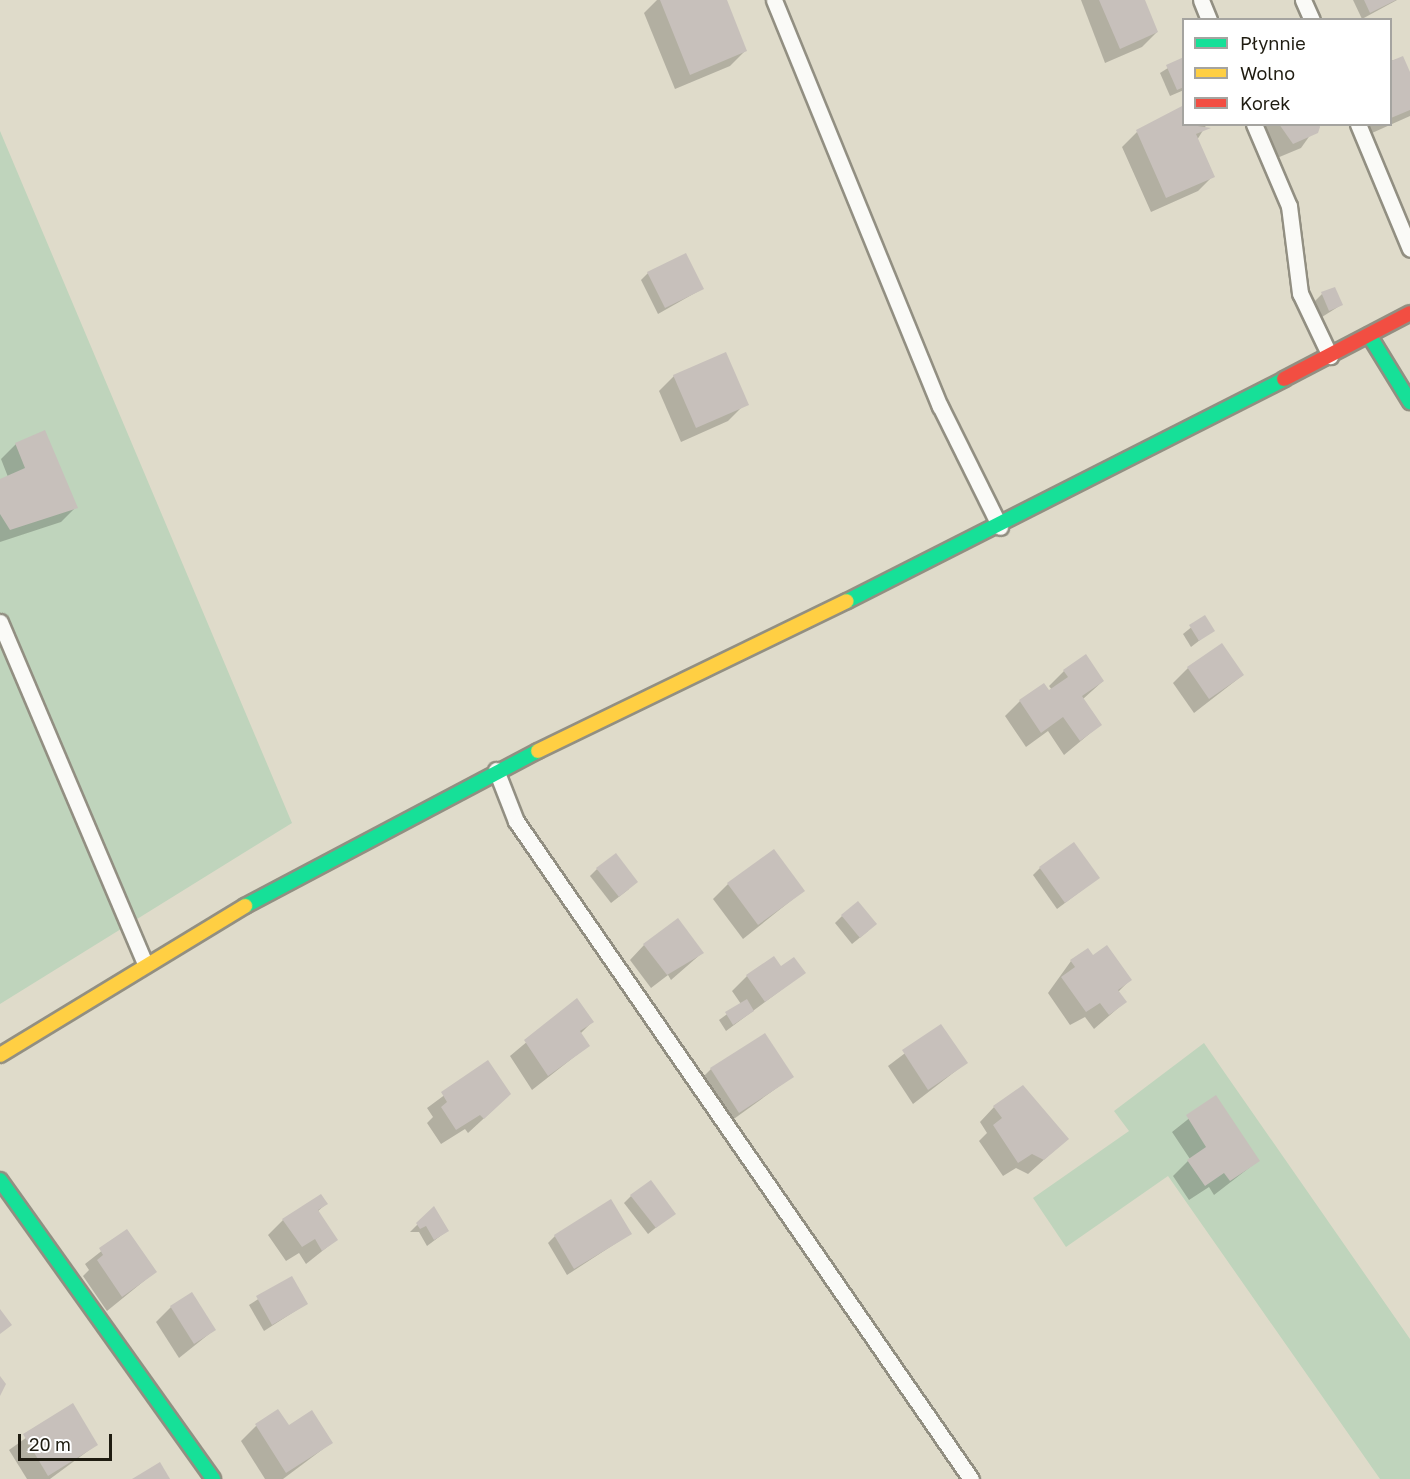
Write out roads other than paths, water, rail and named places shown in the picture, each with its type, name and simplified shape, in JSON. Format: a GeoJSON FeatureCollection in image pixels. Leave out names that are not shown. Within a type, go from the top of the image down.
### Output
{"type":"FeatureCollection","features":[{"type":"Feature","properties":{"kind":"street"},"geometry":{"type":"LineString","coordinates":[[0,1055],[145,964],[496,770],[1000,527],[1410,313]]}},
{"type":"Feature","properties":{"kind":"street"},"geometry":{"type":"LineString","coordinates":[[1369,335],[1410,402]]}},
{"type":"Feature","properties":{"kind":"street"},"geometry":{"type":"LineString","coordinates":[[0,1180],[213,1479]]}},
{"type":"Feature","properties":{"kind":"lane"},"geometry":{"type":"LineString","coordinates":[[774,0],[940,406],[1000,527]]}},
{"type":"Feature","properties":{"kind":"lane"},"geometry":{"type":"LineString","coordinates":[[1201,0],[1208,18]]}},
{"type":"Feature","properties":{"kind":"lane"},"geometry":{"type":"LineString","coordinates":[[1303,0],[1311,18]]}},
{"type":"Feature","properties":{"kind":"lane"},"geometry":{"type":"LineString","coordinates":[[1255,126],[1289,206],[1306,309],[1330,356]]}},
{"type":"Feature","properties":{"kind":"lane"},"geometry":{"type":"LineString","coordinates":[[1359,126],[1410,249]]}},
{"type":"Feature","properties":{"kind":"lane"},"geometry":{"type":"LineString","coordinates":[[0,622],[145,964]]}},
{"type":"Feature","properties":{"kind":"lane"},"geometry":{"type":"LineString","coordinates":[[496,770],[516,821],[971,1479]]}}]}
